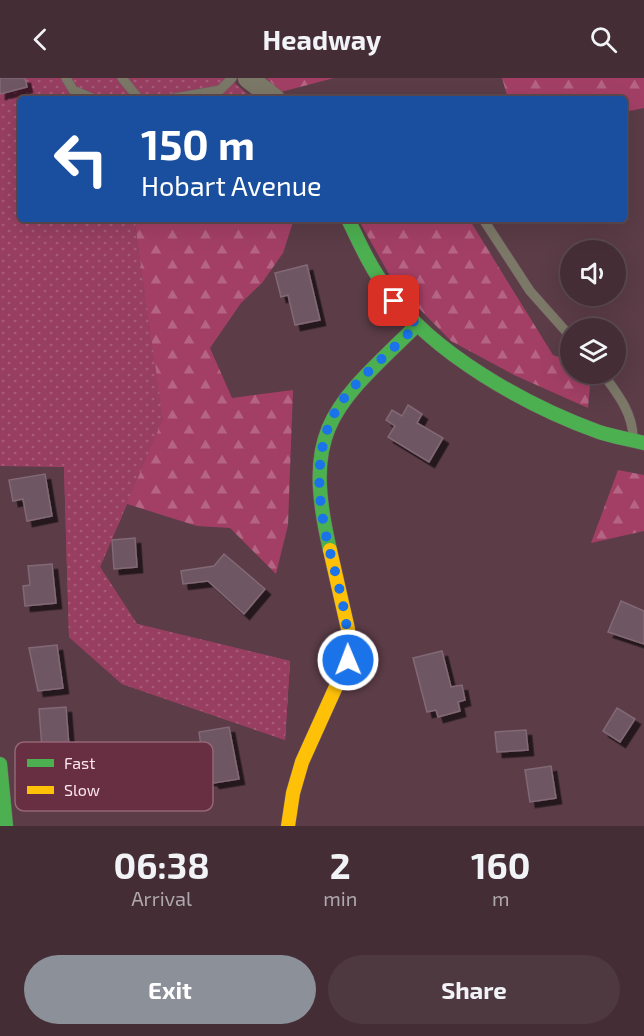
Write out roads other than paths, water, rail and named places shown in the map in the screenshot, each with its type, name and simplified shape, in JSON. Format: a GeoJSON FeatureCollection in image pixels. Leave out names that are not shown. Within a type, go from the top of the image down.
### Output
{"type":"FeatureCollection","features":[{"type":"Feature","properties":{"kind":"street"},"geometry":{"type":"LineString","coordinates":[[248,78],[271,96]]}},
{"type":"Feature","properties":{"kind":"street"},"geometry":{"type":"LineString","coordinates":[[350,222],[373,268],[394,301],[417,325],[454,353],[554,412],[601,433],[639,442]]}},
{"type":"Feature","properties":{"kind":"street"},"geometry":{"type":"LineString","coordinates":[[288,826],[293,790],[302,758],[348,660],[349,639],[342,602],[320,516],[318,487],[322,453],[330,425],[343,400],[417,325]]}},
{"type":"Feature","properties":{"kind":"street"},"geometry":{"type":"LineString","coordinates":[[0,764],[6,826]]}},
{"type":"Feature","properties":{"kind":"lane"},"geometry":{"type":"LineString","coordinates":[[66,78],[73,90],[87,96]]}},
{"type":"Feature","properties":{"kind":"lane"},"geometry":{"type":"LineString","coordinates":[[122,78],[137,96]]}},
{"type":"Feature","properties":{"kind":"lane"},"geometry":{"type":"LineString","coordinates":[[187,96],[220,90],[232,78]]}},
{"type":"Feature","properties":{"kind":"lane"},"geometry":{"type":"LineString","coordinates":[[485,222],[530,291],[560,325]]}},
{"type":"Feature","properties":{"kind":"lane"},"geometry":{"type":"LineString","coordinates":[[610,384],[625,406],[639,442]]}}]}
